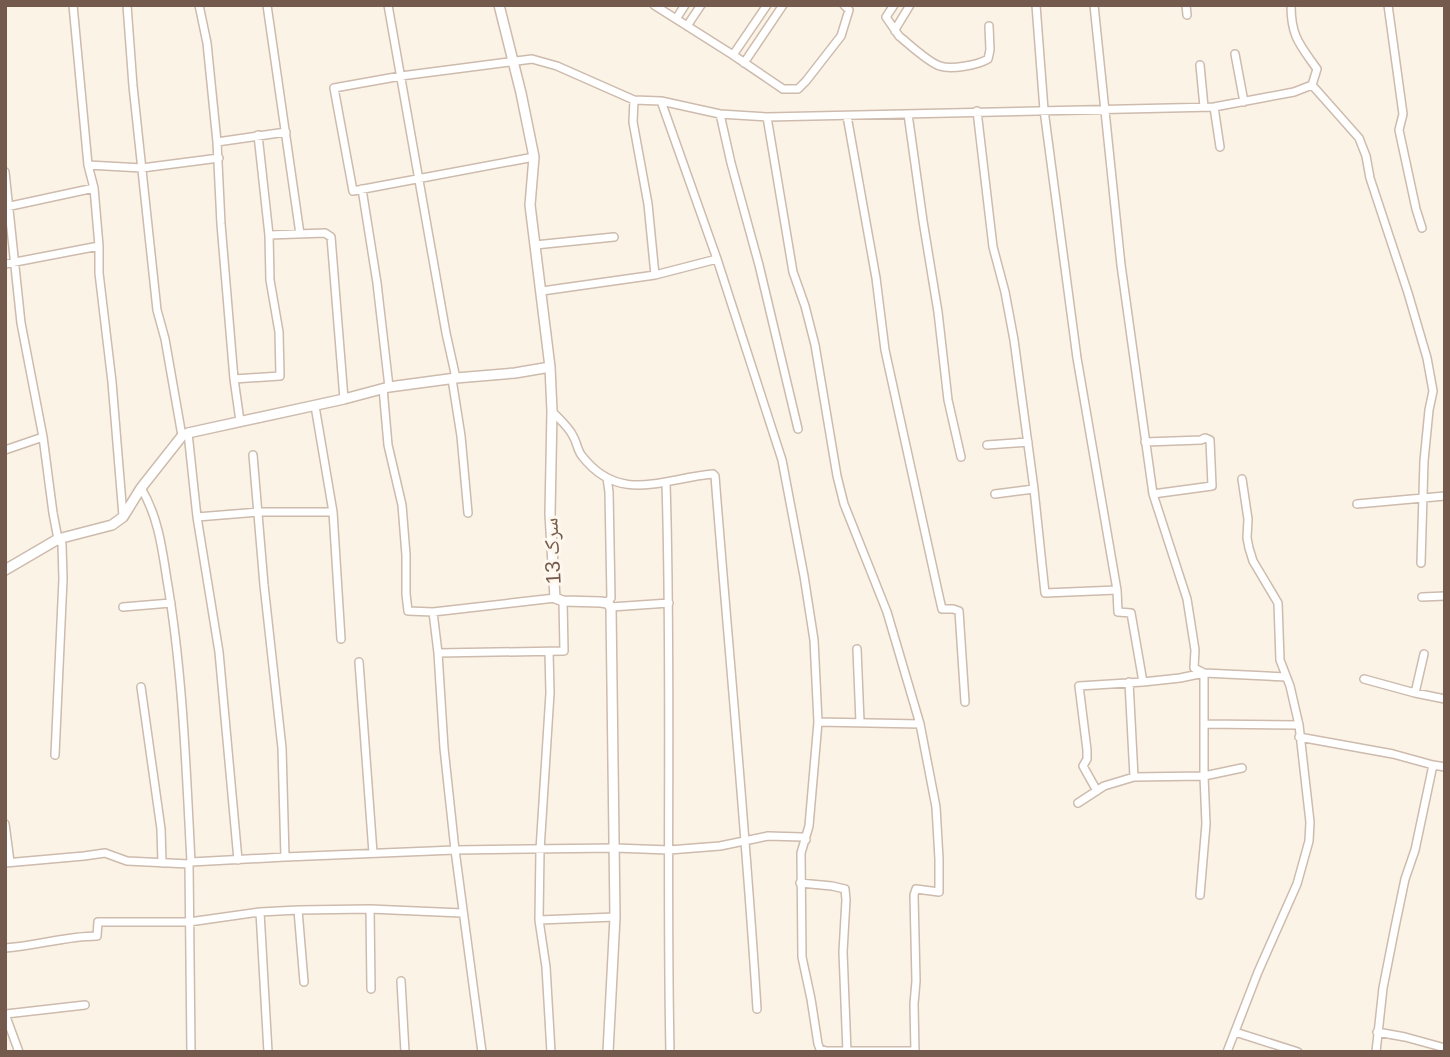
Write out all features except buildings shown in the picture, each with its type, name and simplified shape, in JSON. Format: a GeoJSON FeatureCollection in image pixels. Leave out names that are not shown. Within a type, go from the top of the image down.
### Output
{"type":"FeatureCollection","features":[{"type":"Feature","properties":{"kind":"street"},"geometry":{"type":"LineString","coordinates":[[73,5],[88,164],[94,188],[99,273],[112,382],[123,517]]}},
{"type":"Feature","properties":{"kind":"street"},"geometry":{"type":"LineString","coordinates":[[127,5],[157,310],[185,434],[214,615],[238,860]]}},
{"type":"Feature","properties":{"kind":"street"},"geometry":{"type":"LineString","coordinates":[[199,5],[207,43],[218,142],[221,224],[240,421]]}},
{"type":"Feature","properties":{"kind":"street"},"geometry":{"type":"LineString","coordinates":[[267,5],[300,234]]}},
{"type":"Feature","properties":{"kind":"street"},"geometry":{"type":"LineString","coordinates":[[388,5],[454,379],[468,513]]}},
{"type":"Feature","properties":{"kind":"street","name":"سرک 13"},"geometry":{"type":"LineString","coordinates":[[499,5],[534,157],[530,205],[550,367],[550,513],[559,600],[609,605]]}},
{"type":"Feature","properties":{"kind":"street"},"geometry":{"type":"LineString","coordinates":[[654,5],[783,89],[798,89],[841,36],[849,10],[844,5]]}},
{"type":"Feature","properties":{"kind":"street"},"geometry":{"type":"LineString","coordinates":[[676,19],[685,5]]}},
{"type":"Feature","properties":{"kind":"street"},"geometry":{"type":"LineString","coordinates":[[687,26],[701,5]]}},
{"type":"Feature","properties":{"kind":"street"},"geometry":{"type":"LineString","coordinates":[[733,55],[767,5]]}},
{"type":"Feature","properties":{"kind":"street"},"geometry":{"type":"LineString","coordinates":[[744,63],[783,5]]}},
{"type":"Feature","properties":{"kind":"street"},"geometry":{"type":"LineString","coordinates":[[894,5],[886,17],[895,31],[939,66],[980,64],[988,59],[989,26]]}},
{"type":"Feature","properties":{"kind":"street"},"geometry":{"type":"LineString","coordinates":[[895,31],[910,5]]}},
{"type":"Feature","properties":{"kind":"street"},"geometry":{"type":"LineString","coordinates":[[1035,5],[1044,110],[1077,358],[1117,590],[1118,612],[1131,613],[1143,682]]}},
{"type":"Feature","properties":{"kind":"street"},"geometry":{"type":"LineString","coordinates":[[1094,5],[1121,265],[1153,494],[1187,599],[1195,650],[1194,668],[1204,673]]}},
{"type":"Feature","properties":{"kind":"street"},"geometry":{"type":"LineString","coordinates":[[1186,5],[1187,15]]}},
{"type":"Feature","properties":{"kind":"street"},"geometry":{"type":"LineString","coordinates":[[534,157],[353,191],[334,88],[532,58],[557,66],[634,100],[661,101],[720,114],[766,117],[847,116],[1214,107],[1294,92],[1312,85],[1318,69],[1296,39],[1291,22],[1291,5]]}},
{"type":"Feature","properties":{"kind":"street"},"geometry":{"type":"LineString","coordinates":[[1388,5],[1404,114],[1399,130],[1422,228]]}},
{"type":"Feature","properties":{"kind":"street"},"geometry":{"type":"LineString","coordinates":[[1235,54],[1244,102]]}},
{"type":"Feature","properties":{"kind":"street"},"geometry":{"type":"LineString","coordinates":[[1200,65],[1204,107]]}},
{"type":"Feature","properties":{"kind":"street"},"geometry":{"type":"LineString","coordinates":[[1312,85],[1359,138],[1427,358],[1433,391],[1422,498],[1421,563]]}},
{"type":"Feature","properties":{"kind":"street"},"geometry":{"type":"LineString","coordinates":[[634,100],[633,122],[648,204],[656,275]]}},
{"type":"Feature","properties":{"kind":"street"},"geometry":{"type":"LineString","coordinates":[[661,101],[717,259],[782,460],[814,640],[818,722],[809,826],[801,853],[800,884],[802,957],[818,1044],[820,1049],[826,1051],[915,1051],[915,895],[916,889],[939,892],[936,807],[920,724],[887,612],[842,495],[814,345],[805,306],[793,272],[766,117]]}},
{"type":"Feature","properties":{"kind":"street"},"geometry":{"type":"LineString","coordinates":[[1214,107],[1220,146]]}},
{"type":"Feature","properties":{"kind":"street"},"geometry":{"type":"LineString","coordinates":[[977,111],[993,247],[1014,340],[1045,593],[1117,590]]}},
{"type":"Feature","properties":{"kind":"street"},"geometry":{"type":"LineString","coordinates":[[720,114],[798,429]]}},
{"type":"Feature","properties":{"kind":"street"},"geometry":{"type":"LineString","coordinates":[[908,114],[938,312],[948,400],[961,457]]}},
{"type":"Feature","properties":{"kind":"street"},"geometry":{"type":"LineString","coordinates":[[847,116],[886,350],[939,596],[942,609],[959,611],[965,702]]}},
{"type":"Feature","properties":{"kind":"street"},"geometry":{"type":"LineString","coordinates":[[218,142],[286,132]]}},
{"type":"Feature","properties":{"kind":"street"},"geometry":{"type":"LineString","coordinates":[[234,379],[280,376],[279,332],[270,281],[269,235],[258,135]]}},
{"type":"Feature","properties":{"kind":"street"},"geometry":{"type":"LineString","coordinates":[[88,164],[142,168],[219,158]]}},
{"type":"Feature","properties":{"kind":"street"},"geometry":{"type":"LineString","coordinates":[[5,172],[21,323],[43,438],[58,539],[62,544],[63,579],[55,755]]}},
{"type":"Feature","properties":{"kind":"street"},"geometry":{"type":"LineString","coordinates":[[7,207],[94,188]]}},
{"type":"Feature","properties":{"kind":"street"},"geometry":{"type":"LineString","coordinates":[[362,189],[377,283],[388,444],[402,505],[408,611],[433,612],[559,600],[564,651],[438,653]]}},
{"type":"Feature","properties":{"kind":"street"},"geometry":{"type":"LineString","coordinates":[[269,235],[325,233],[331,237],[344,400]]}},
{"type":"Feature","properties":{"kind":"street"},"geometry":{"type":"LineString","coordinates":[[534,245],[614,237]]}},
{"type":"Feature","properties":{"kind":"street"},"geometry":{"type":"LineString","coordinates":[[5,264],[99,246]]}},
{"type":"Feature","properties":{"kind":"street"},"geometry":{"type":"LineString","coordinates":[[542,291],[656,275],[717,259]]}},
{"type":"Feature","properties":{"kind":"street"},"geometry":{"type":"LineString","coordinates":[[5,570],[58,539],[112,525],[123,517],[141,488],[185,434],[344,400],[386,388],[550,367]]}},
{"type":"Feature","properties":{"kind":"street"},"geometry":{"type":"LineString","coordinates":[[315,406],[333,512],[341,639]]}},
{"type":"Feature","properties":{"kind":"street"},"geometry":{"type":"LineString","coordinates":[[552,411],[572,433],[580,454],[607,478],[632,485],[666,483],[703,475],[715,476],[746,840],[757,1009]]}},
{"type":"Feature","properties":{"kind":"street"},"geometry":{"type":"LineString","coordinates":[[5,450],[43,438]]}},
{"type":"Feature","properties":{"kind":"street"},"geometry":{"type":"LineString","coordinates":[[1145,442],[1205,438],[1210,440],[1212,486],[1153,494]]}},
{"type":"Feature","properties":{"kind":"street"},"geometry":{"type":"LineString","coordinates":[[987,445],[1028,442]]}},
{"type":"Feature","properties":{"kind":"street"},"geometry":{"type":"LineString","coordinates":[[253,455],[282,748],[285,857]]}},
{"type":"Feature","properties":{"kind":"street"},"geometry":{"type":"LineString","coordinates":[[607,478],[615,848],[615,917],[608,1052]]}},
{"type":"Feature","properties":{"kind":"street"},"geometry":{"type":"LineString","coordinates":[[1227,1052],[1258,972],[1297,884],[1309,841],[1310,822],[1298,726],[1280,660],[1278,603],[1253,561],[1249,548],[1242,479]]}},
{"type":"Feature","properties":{"kind":"street"},"geometry":{"type":"LineString","coordinates":[[666,483],[669,603],[670,1052]]}},
{"type":"Feature","properties":{"kind":"street"},"geometry":{"type":"LineString","coordinates":[[141,488],[150,502],[159,534],[178,649],[190,863],[191,1052]]}},
{"type":"Feature","properties":{"kind":"street"},"geometry":{"type":"LineString","coordinates":[[995,494],[1034,489]]}},
{"type":"Feature","properties":{"kind":"street"},"geometry":{"type":"LineString","coordinates":[[1357,504],[1445,496]]}},
{"type":"Feature","properties":{"kind":"street"},"geometry":{"type":"LineString","coordinates":[[197,517],[258,512],[333,512]]}},
{"type":"Feature","properties":{"kind":"street"},"geometry":{"type":"LineString","coordinates":[[1422,597],[1445,596]]}},
{"type":"Feature","properties":{"kind":"street"},"geometry":{"type":"LineString","coordinates":[[123,607],[171,603]]}},
{"type":"Feature","properties":{"kind":"street"},"geometry":{"type":"LineString","coordinates":[[609,605],[669,603]]}},
{"type":"Feature","properties":{"kind":"street"},"geometry":{"type":"LineString","coordinates":[[433,612],[462,914],[482,1052]]}},
{"type":"Feature","properties":{"kind":"street"},"geometry":{"type":"LineString","coordinates":[[857,649],[860,722]]}},
{"type":"Feature","properties":{"kind":"street"},"geometry":{"type":"LineString","coordinates":[[549,652],[550,693],[540,850],[539,920],[546,967],[551,1052]]}},
{"type":"Feature","properties":{"kind":"street"},"geometry":{"type":"LineString","coordinates":[[1415,693],[1424,654]]}},
{"type":"Feature","properties":{"kind":"street"},"geometry":{"type":"LineString","coordinates":[[359,662],[373,853]]}},
{"type":"Feature","properties":{"kind":"street"},"geometry":{"type":"LineString","coordinates":[[1200,895],[1206,824],[1204,673]]}},
{"type":"Feature","properties":{"kind":"street"},"geometry":{"type":"LineString","coordinates":[[1097,791],[1083,766],[1087,759],[1087,750],[1079,686],[1143,682],[1204,673],[1286,677]]}},
{"type":"Feature","properties":{"kind":"street"},"geometry":{"type":"LineString","coordinates":[[1364,679],[1445,699]]}},
{"type":"Feature","properties":{"kind":"street"},"geometry":{"type":"LineString","coordinates":[[1129,682],[1134,777]]}},
{"type":"Feature","properties":{"kind":"street"},"geometry":{"type":"LineString","coordinates":[[141,687],[162,863]]}},
{"type":"Feature","properties":{"kind":"street"},"geometry":{"type":"LineString","coordinates":[[818,722],[920,724]]}},
{"type":"Feature","properties":{"kind":"street"},"geometry":{"type":"LineString","coordinates":[[1204,724],[1298,726]]}},
{"type":"Feature","properties":{"kind":"street"},"geometry":{"type":"LineString","coordinates":[[1299,737],[1393,754],[1445,767]]}},
{"type":"Feature","properties":{"kind":"street"},"geometry":{"type":"LineString","coordinates":[[1376,1052],[1383,988],[1395,927],[1433,765]]}},
{"type":"Feature","properties":{"kind":"street"},"geometry":{"type":"LineString","coordinates":[[1078,803],[1104,786],[1134,777],[1204,776],[1242,768]]}},
{"type":"Feature","properties":{"kind":"street"},"geometry":{"type":"LineString","coordinates":[[5,824],[8,863],[105,853],[127,861],[190,863],[455,850],[669,850],[720,846],[768,836],[806,839]]}},
{"type":"Feature","properties":{"kind":"street"},"geometry":{"type":"LineString","coordinates":[[800,884],[845,889],[843,952],[847,1052]]}},
{"type":"Feature","properties":{"kind":"street"},"geometry":{"type":"LineString","coordinates":[[5,948],[49,940],[97,936],[98,922],[189,922],[260,912],[298,910],[370,909],[462,914]]}},
{"type":"Feature","properties":{"kind":"street"},"geometry":{"type":"LineString","coordinates":[[370,909],[371,989]]}},
{"type":"Feature","properties":{"kind":"street"},"geometry":{"type":"LineString","coordinates":[[298,910],[304,982]]}},
{"type":"Feature","properties":{"kind":"street"},"geometry":{"type":"LineString","coordinates":[[260,912],[268,1052]]}},
{"type":"Feature","properties":{"kind":"street"},"geometry":{"type":"LineString","coordinates":[[539,920],[615,917]]}},
{"type":"Feature","properties":{"kind":"street"},"geometry":{"type":"LineString","coordinates":[[401,981],[405,1052]]}},
{"type":"Feature","properties":{"kind":"street"},"geometry":{"type":"LineString","coordinates":[[19,1052],[5,1014],[85,1005]]}},
{"type":"Feature","properties":{"kind":"street"},"geometry":{"type":"LineString","coordinates":[[1234,1032],[1298,1052]]}},
{"type":"Feature","properties":{"kind":"street"},"geometry":{"type":"LineString","coordinates":[[1377,1032],[1445,1048]]}}]}
